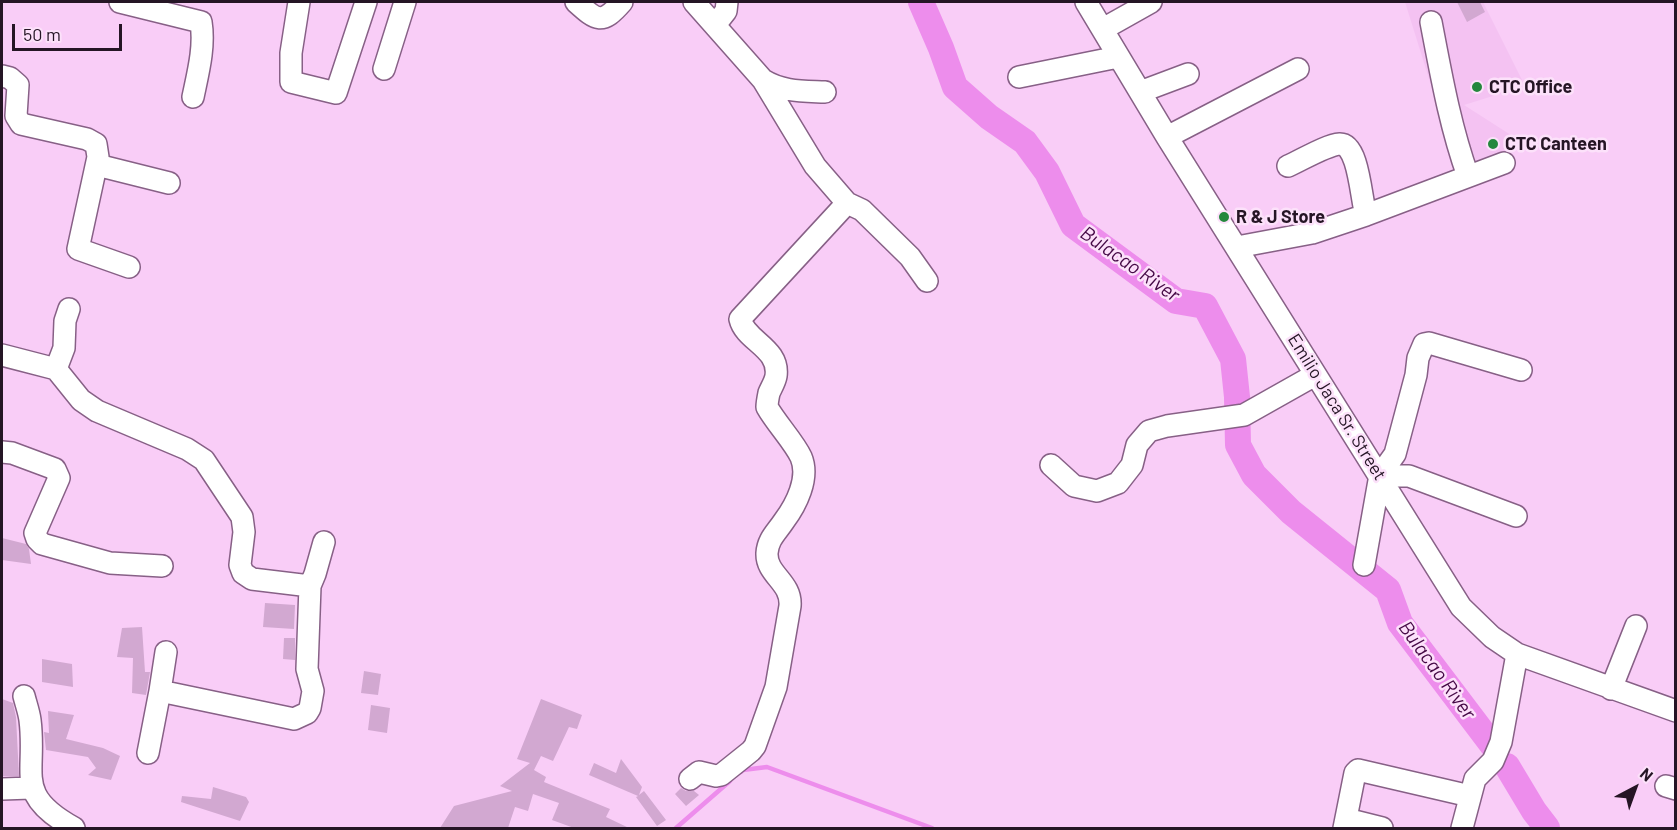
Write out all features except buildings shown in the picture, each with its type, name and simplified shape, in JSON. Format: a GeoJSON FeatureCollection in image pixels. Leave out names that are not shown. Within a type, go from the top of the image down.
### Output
{"type":"FeatureCollection","features":[{"type":"Feature","properties":{"kind":"street"},"geometry":{"type":"LineString","coordinates":[[120,2],[201,22],[203,33],[193,97]]}},
{"type":"Feature","properties":{"kind":"street"},"geometry":{"type":"LineString","coordinates":[[299,2],[291,53],[291,82],[336,93],[366,2]]}},
{"type":"Feature","properties":{"kind":"street"},"geometry":{"type":"LineString","coordinates":[[384,69],[405,2]]}},
{"type":"Feature","properties":{"kind":"street"},"geometry":{"type":"LineString","coordinates":[[576,2],[589,14],[603,18],[610,15],[622,2]]}},
{"type":"Feature","properties":{"kind":"street"},"geometry":{"type":"LineString","coordinates":[[694,2],[763,80],[815,166],[847,203],[862,210],[910,257],[927,281]]}},
{"type":"Feature","properties":{"kind":"street"},"geometry":{"type":"LineString","coordinates":[[715,25],[726,11],[727,2]]}},
{"type":"Feature","properties":{"kind":"street","name":"Emilio Jaca Sr. Street"},"geometry":{"type":"LineString","coordinates":[[1086,2],[1461,607],[1492,637],[1517,654],[1676,711]]}},
{"type":"Feature","properties":{"kind":"street"},"geometry":{"type":"LineString","coordinates":[[1103,29],[1151,2]]}},
{"type":"Feature","properties":{"kind":"street"},"geometry":{"type":"LineString","coordinates":[[1431,22],[1444,94],[1458,149],[1468,176]]}},
{"type":"Feature","properties":{"kind":"street"},"geometry":{"type":"LineString","coordinates":[[1019,77],[1118,57]]}},
{"type":"Feature","properties":{"kind":"street"},"geometry":{"type":"LineString","coordinates":[[1167,136],[1298,69]]}},
{"type":"Feature","properties":{"kind":"street"},"geometry":{"type":"LineString","coordinates":[[1140,92],[1188,74]]}},
{"type":"Feature","properties":{"kind":"street"},"geometry":{"type":"LineString","coordinates":[[2,76],[10,78],[18,85],[16,116],[21,124],[94,142],[98,152],[97,165],[78,249],[129,267]]}},
{"type":"Feature","properties":{"kind":"street"},"geometry":{"type":"LineString","coordinates":[[763,80],[773,86],[786,89],[825,92]]}},
{"type":"Feature","properties":{"kind":"street"},"geometry":{"type":"LineString","coordinates":[[1288,166],[1333,146],[1342,144],[1352,149],[1366,215]]}},
{"type":"Feature","properties":{"kind":"street"},"geometry":{"type":"LineString","coordinates":[[1237,247],[1312,233],[1504,163]]}},
{"type":"Feature","properties":{"kind":"street"},"geometry":{"type":"LineString","coordinates":[[97,165],[169,183]]}},
{"type":"Feature","properties":{"kind":"street"},"geometry":{"type":"LineString","coordinates":[[690,779],[699,772],[721,775],[755,746],[776,687],[791,597],[772,570],[767,557],[769,541],[799,496],[803,472],[801,457],[767,407],[769,393],[776,377],[776,362],[767,349],[742,327],[740,319],[847,203]]}},
{"type":"Feature","properties":{"kind":"street"},"geometry":{"type":"LineString","coordinates":[[56,369],[64,348],[65,321],[69,309]]}},
{"type":"Feature","properties":{"kind":"street"},"geometry":{"type":"LineString","coordinates":[[1364,565],[1381,477],[1395,454],[1405,420],[1418,358],[1424,344],[1429,343],[1521,370]]}},
{"type":"Feature","properties":{"kind":"street"},"geometry":{"type":"LineString","coordinates":[[2,355],[56,369],[81,400],[97,411],[187,449],[204,460],[242,518],[244,532],[240,565],[247,577],[310,586]]}},
{"type":"Feature","properties":{"kind":"street"},"geometry":{"type":"LineString","coordinates":[[1051,465],[1074,486],[1097,491],[1118,483],[1132,465],[1137,444],[1149,431],[1167,426],[1244,415],[1316,375]]}},
{"type":"Feature","properties":{"kind":"street"},"geometry":{"type":"LineString","coordinates":[[2,452],[12,453],[55,469],[59,478],[35,533],[42,544],[110,563],[162,566]]}},
{"type":"Feature","properties":{"kind":"street"},"geometry":{"type":"LineString","coordinates":[[1381,477],[1409,476],[1516,516]]}},
{"type":"Feature","properties":{"kind":"street"},"geometry":{"type":"LineString","coordinates":[[160,691],[294,719],[307,713],[313,691],[307,669],[310,586],[324,542]]}},
{"type":"Feature","properties":{"kind":"street"},"geometry":{"type":"LineString","coordinates":[[1611,689],[1636,626]]}},
{"type":"Feature","properties":{"kind":"street"},"geometry":{"type":"LineString","coordinates":[[148,753],[165,652]]}},
{"type":"Feature","properties":{"kind":"street"},"geometry":{"type":"LineString","coordinates":[[1462,828],[1475,779],[1493,761],[1501,742],[1517,654]]}},
{"type":"Feature","properties":{"kind":"street"},"geometry":{"type":"LineString","coordinates":[[24,696],[30,720],[32,788],[46,810],[74,828]]}},
{"type":"Feature","properties":{"kind":"street"},"geometry":{"type":"LineString","coordinates":[[1383,828],[1345,824],[1355,773],[1358,770],[1470,796]]}},
{"type":"Feature","properties":{"kind":"street"},"geometry":{"type":"LineString","coordinates":[[2,789],[32,788]]}},
{"type":"Feature","properties":{"kind":"shaded area"},"geometry":{"type":"Polygon","coordinates":[[[1405,2],[1483,2],[1522,80],[1510,84],[1509,91],[1464,105],[1514,137],[1503,159],[1455,177],[1440,114],[1405,2]]]}},
{"type":"Feature","properties":{"kind":"waterway","name":"Bulacao River"},"geometry":{"type":"LineString","coordinates":[[921,2],[955,87],[989,117],[1025,142],[1047,172],[1073,225],[1176,301],[1205,306],[1233,359],[1238,445],[1254,475],[1291,512],[1388,590],[1400,623],[1493,746]]}},
{"type":"Feature","properties":{"kind":"waterway","name":"Bulacao River"},"geometry":{"type":"LineString","coordinates":[[1507,766],[1547,828]]}},
{"type":"Feature","properties":{"kind":"waterway"},"geometry":{"type":"LineString","coordinates":[[741,772],[767,767],[932,828]]}},
{"type":"Feature","properties":{"kind":"waterway"},"geometry":{"type":"LineString","coordinates":[[676,828],[730,781]]}},
{"type":"Feature","properties":{"kind":"place","name":"CTC Office"},"geometry":{"type":"Point","coordinates":[1477,87]}},
{"type":"Feature","properties":{"kind":"place","name":"CTC Canteen"},"geometry":{"type":"Point","coordinates":[1493,144]}},
{"type":"Feature","properties":{"kind":"place","name":"R & J Store"},"geometry":{"type":"Point","coordinates":[1224,217]}}]}
